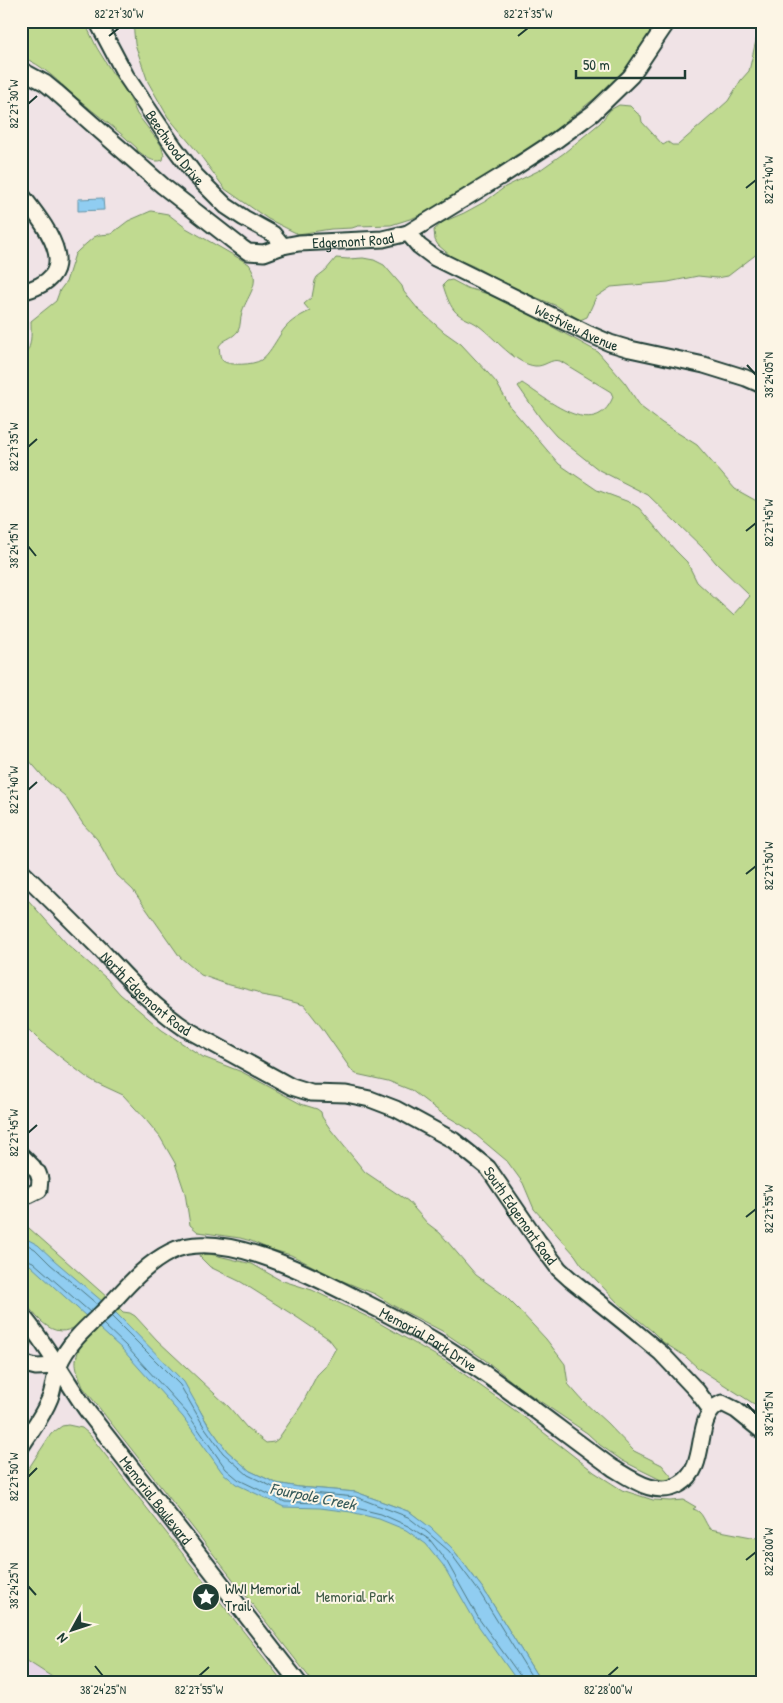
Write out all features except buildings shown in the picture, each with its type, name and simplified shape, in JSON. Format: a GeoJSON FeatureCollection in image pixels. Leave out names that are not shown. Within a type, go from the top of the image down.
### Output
{"type":"FeatureCollection","features":[{"type":"Feature","properties":{"kind":"street","name":"Beechwood Drive"},"geometry":{"type":"LineString","coordinates":[[97,21],[126,76],[195,175],[226,206],[272,234],[282,246]]}},
{"type":"Feature","properties":{"kind":"street","name":"Edgemont Road"},"geometry":{"type":"LineString","coordinates":[[21,70],[45,83],[163,186],[241,247],[248,252],[256,254],[282,246],[316,241],[383,240],[408,233],[503,175],[555,141],[593,113],[619,90],[631,76],[668,21]]}},
{"type":"Feature","properties":{"kind":"street"},"geometry":{"type":"LineString","coordinates":[[21,194],[55,244],[57,266],[54,274],[47,281],[38,287],[21,292]]}},
{"type":"Feature","properties":{"kind":"street","name":"Westview Avenue"},"geometry":{"type":"LineString","coordinates":[[408,233],[419,246],[435,258],[589,334],[630,350],[704,366],[746,378],[762,385]]}},
{"type":"Feature","properties":{"kind":"street","name":"North Edgemont Road"},"geometry":{"type":"LineString","coordinates":[[21,871],[134,986],[171,1019],[292,1087]]}},
{"type":"Feature","properties":{"kind":"street","name":"South Edgemont Road"},"geometry":{"type":"LineString","coordinates":[[292,1087],[311,1093],[346,1094],[370,1099],[424,1123],[464,1148],[492,1174],[559,1269],[576,1285],[661,1353],[712,1410]]}},
{"type":"Feature","properties":{"kind":"street"},"geometry":{"type":"LineString","coordinates":[[21,1155],[35,1170],[40,1179],[39,1190],[29,1196],[21,1194]]}},
{"type":"Feature","properties":{"kind":"street","name":"Memorial Park Drive"},"geometry":{"type":"LineString","coordinates":[[21,1447],[40,1418],[50,1398],[58,1366],[72,1344],[108,1306],[158,1259],[177,1249],[200,1245],[241,1250],[308,1273],[400,1320],[506,1390],[613,1468],[635,1481],[650,1487],[664,1490],[673,1488],[691,1475],[697,1465],[705,1424],[712,1410]]}},
{"type":"Feature","properties":{"kind":"street","name":"Memorial Boulevard"},"geometry":{"type":"LineString","coordinates":[[21,1314],[41,1338],[74,1392],[116,1449],[298,1682]]}},
{"type":"Feature","properties":{"kind":"street"},"geometry":{"type":"LineString","coordinates":[[21,1363],[36,1367],[58,1366]]}},
{"type":"Feature","properties":{"kind":"street"},"geometry":{"type":"LineString","coordinates":[[712,1410],[722,1403],[730,1406],[762,1431]]}},
{"type":"Feature","properties":{"kind":"shaded area"},"geometry":{"type":"Polygon","coordinates":[[[21,1657],[60,1682],[21,1682],[21,1657]]]}},
{"type":"Feature","properties":{"kind":"green space"},"geometry":{"type":"Polygon","coordinates":[[[21,21],[84,21],[97,48],[113,74],[125,88],[137,114],[161,145],[164,155],[163,160],[152,160],[143,155],[51,75],[37,64],[21,57],[21,21]]]}},
{"type":"Feature","properties":{"kind":"green space"},"geometry":{"type":"Polygon","coordinates":[[[133,21],[657,21],[643,45],[623,72],[604,91],[536,145],[516,155],[469,188],[439,206],[413,218],[391,225],[358,226],[298,234],[268,219],[225,189],[200,155],[168,117],[148,82],[135,44],[133,21]]]}},
{"type":"Feature","properties":{"kind":"green space"},"geometry":{"type":"Polygon","coordinates":[[[762,27],[762,252],[728,276],[717,278],[698,276],[668,282],[611,287],[596,297],[587,317],[580,320],[557,306],[518,290],[452,257],[438,245],[435,240],[434,230],[443,222],[464,213],[486,201],[505,187],[540,170],[564,153],[600,123],[610,110],[619,105],[630,106],[641,116],[642,122],[663,145],[668,142],[672,145],[678,145],[728,101],[749,71],[757,36],[762,27]]]}},
{"type":"Feature","properties":{"kind":"green space"},"geometry":{"type":"Polygon","coordinates":[[[151,211],[168,214],[186,228],[249,264],[253,271],[253,288],[242,312],[239,329],[236,334],[219,346],[220,356],[223,361],[230,364],[253,363],[264,358],[286,327],[310,311],[304,304],[312,297],[315,281],[336,258],[363,258],[374,260],[384,265],[418,309],[461,344],[496,382],[511,408],[559,464],[597,490],[629,502],[639,508],[687,562],[697,582],[733,615],[750,596],[648,495],[599,470],[556,436],[541,419],[518,386],[522,383],[557,406],[583,416],[595,416],[605,410],[613,397],[611,392],[560,361],[557,360],[535,366],[520,361],[479,326],[457,313],[449,301],[443,285],[447,281],[452,280],[467,288],[488,294],[518,308],[598,352],[625,383],[641,407],[697,445],[735,489],[762,504],[762,1409],[698,1368],[686,1357],[663,1342],[618,1303],[581,1264],[534,1209],[523,1183],[507,1161],[470,1130],[440,1112],[411,1090],[388,1081],[356,1074],[352,1071],[304,1005],[261,995],[257,992],[201,975],[180,957],[133,890],[117,875],[97,839],[83,824],[65,796],[47,781],[21,751],[21,359],[28,351],[31,337],[31,321],[56,301],[60,290],[66,282],[75,254],[94,237],[111,234],[128,221],[151,211]]]}},
{"type":"Feature","properties":{"kind":"green space"},"geometry":{"type":"Polygon","coordinates":[[[21,892],[67,944],[162,1030],[203,1057],[242,1072],[301,1104],[321,1112],[322,1117],[331,1130],[365,1172],[408,1201],[427,1223],[440,1233],[476,1275],[504,1295],[546,1339],[565,1364],[568,1384],[583,1401],[634,1451],[662,1465],[672,1477],[668,1481],[663,1481],[623,1461],[587,1433],[519,1387],[485,1360],[442,1331],[375,1294],[338,1279],[291,1255],[240,1238],[198,1232],[190,1225],[185,1193],[175,1163],[160,1137],[146,1120],[123,1095],[85,1076],[41,1042],[21,1022],[21,892]]]}},
{"type":"Feature","properties":{"kind":"green space"},"geometry":{"type":"Polygon","coordinates":[[[21,1221],[108,1298],[80,1324],[73,1328],[64,1331],[47,1326],[21,1298],[21,1221]]]}},
{"type":"Feature","properties":{"kind":"green space","name":"Memorial Park"},"geometry":{"type":"Polygon","coordinates":[[[210,1254],[252,1264],[280,1280],[312,1290],[374,1320],[447,1362],[520,1414],[594,1472],[622,1490],[653,1500],[684,1500],[696,1507],[693,1509],[701,1514],[710,1529],[762,1539],[762,1682],[541,1682],[484,1590],[452,1548],[423,1522],[410,1512],[356,1492],[276,1483],[250,1471],[227,1451],[208,1424],[237,1474],[414,1529],[448,1556],[537,1682],[313,1682],[83,1387],[77,1370],[76,1360],[82,1344],[92,1330],[117,1306],[123,1312],[135,1316],[157,1340],[229,1407],[247,1428],[266,1443],[274,1442],[278,1439],[301,1406],[317,1375],[325,1367],[336,1348],[329,1339],[298,1318],[241,1282],[210,1267],[199,1255],[210,1254]]]}},
{"type":"Feature","properties":{"kind":"green space"},"geometry":{"type":"Polygon","coordinates":[[[21,1329],[31,1342],[30,1348],[21,1352],[21,1329]]]}},
{"type":"Feature","properties":{"kind":"green space"},"geometry":{"type":"Polygon","coordinates":[[[68,1425],[82,1428],[89,1434],[283,1682],[60,1682],[21,1657],[21,1480],[51,1434],[62,1426],[68,1425]]]}},
{"type":"Feature","properties":{"kind":"water"},"geometry":{"type":"Polygon","coordinates":[[[103,198],[104,210],[78,211],[78,199],[103,198]]]}},
{"type":"Feature","properties":{"kind":"water","name":"Fourpole Creek"},"geometry":{"type":"Polygon","coordinates":[[[21,1236],[38,1245],[117,1314],[184,1382],[207,1423],[227,1451],[250,1471],[276,1483],[356,1492],[410,1512],[431,1528],[452,1548],[484,1590],[541,1682],[518,1682],[475,1621],[443,1565],[426,1544],[406,1530],[379,1519],[351,1512],[320,1508],[284,1507],[236,1484],[222,1472],[183,1417],[122,1349],[30,1265],[21,1261],[21,1236]]]}},
{"type":"Feature","properties":{"kind":"place","name":"WWI Memorial Trail"},"geometry":{"type":"Point","coordinates":[206,1597]}}]}
